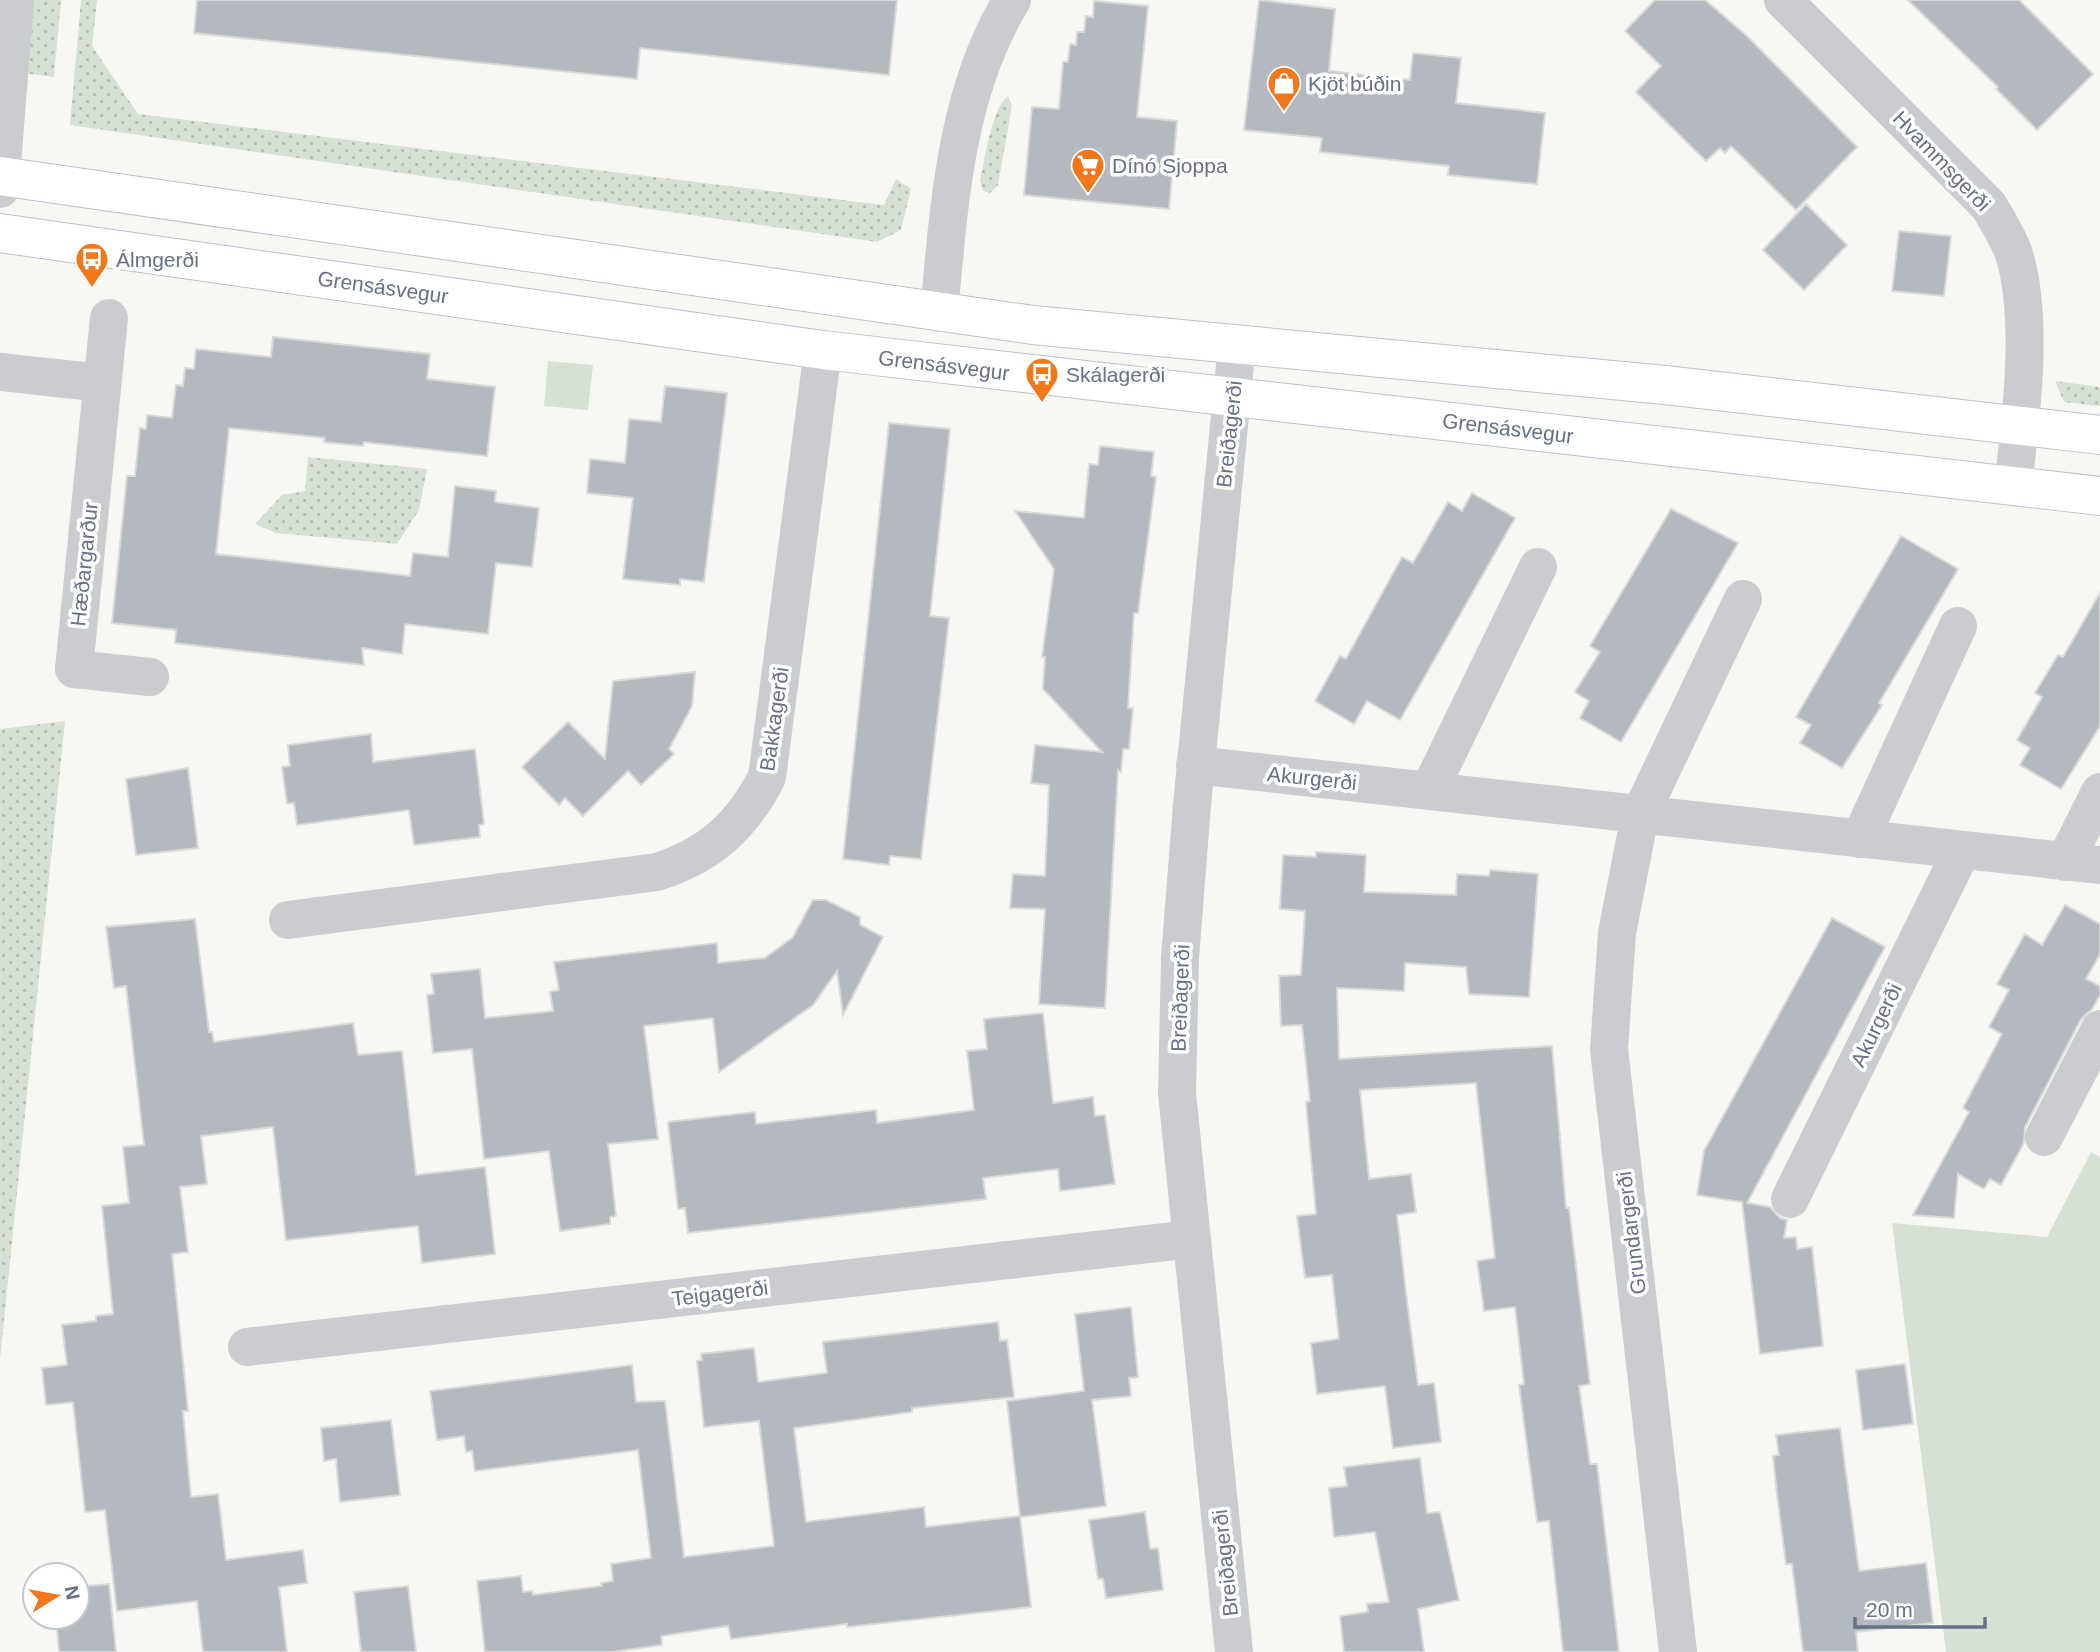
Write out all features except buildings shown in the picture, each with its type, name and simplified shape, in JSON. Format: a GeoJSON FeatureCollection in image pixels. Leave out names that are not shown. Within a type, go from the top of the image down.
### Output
{"type":"FeatureCollection","features":[{"type":"Feature","properties":{"kind":"main road"},"geometry":{"type":"LineString","coordinates":[[0,181],[939,313],[1678,387],[2100,435]]}},
{"type":"Feature","properties":{"kind":"main road","name":"Grensásvegur"},"geometry":{"type":"LineString","coordinates":[[0,233],[823,350],[2100,496]]}},
{"type":"Feature","properties":{"kind":"street"},"geometry":{"type":"LineString","coordinates":[[0,181],[15,0]]}},
{"type":"Feature","properties":{"kind":"street"},"geometry":{"type":"LineString","coordinates":[[939,313],[957,159],[966,112],[979,68],[997,24],[1012,0]]}},
{"type":"Feature","properties":{"kind":"street","name":"Hvammsgerði"},"geometry":{"type":"LineString","coordinates":[[1783,0],[1989,206],[2003,229],[2014,255],[2022,308],[2020,425],[2013,486]]}},
{"type":"Feature","properties":{"kind":"street","name":"Hæðargarður"},"geometry":{"type":"LineString","coordinates":[[109,318],[74,669],[150,677]]}},
{"type":"Feature","properties":{"kind":"street","name":"Breiðagerði"},"geometry":{"type":"LineString","coordinates":[[1234,1652],[1177,1093],[1180,958],[1195,765],[1237,344]]}},
{"type":"Feature","properties":{"kind":"street","name":"Bakkagerði"},"geometry":{"type":"LineString","coordinates":[[288,920],[657,872],[686,863],[712,848],[735,828],[753,804],[767,777],[823,350]]}},
{"type":"Feature","properties":{"kind":"street"},"geometry":{"type":"LineString","coordinates":[[0,372],[102,383]]}},
{"type":"Feature","properties":{"kind":"street"},"geometry":{"type":"LineString","coordinates":[[1429,791],[1538,566]]}},
{"type":"Feature","properties":{"kind":"street"},"geometry":{"type":"LineString","coordinates":[[1640,815],[1743,599]]}},
{"type":"Feature","properties":{"kind":"street"},"geometry":{"type":"LineString","coordinates":[[1860,839],[1958,626]]}},
{"type":"Feature","properties":{"kind":"street","name":"Akurgerði"},"geometry":{"type":"LineString","coordinates":[[1195,765],[2083,864],[2100,792]]}},
{"type":"Feature","properties":{"kind":"street","name":"Grundargerði"},"geometry":{"type":"LineString","coordinates":[[1640,815],[1617,933],[1609,1049],[1678,1652]]}},
{"type":"Feature","properties":{"kind":"street","name":"Akurgerði"},"geometry":{"type":"LineString","coordinates":[[1790,1199],[1962,850]]}},
{"type":"Feature","properties":{"kind":"street"},"geometry":{"type":"LineString","coordinates":[[2044,1137],[2100,1030]]}},
{"type":"Feature","properties":{"kind":"street","name":"Teigagerði"},"geometry":{"type":"LineString","coordinates":[[247,1347],[1192,1239]]}},
{"type":"Feature","properties":{"kind":"street"},"geometry":{"type":"LineString","coordinates":[[1228,1652],[1234,1652]]}},
{"type":"Feature","properties":{"kind":"shaded area"},"geometry":{"type":"Polygon","coordinates":[[[28,0],[61,0],[54,77],[21,73],[28,0]]]}},
{"type":"Feature","properties":{"kind":"shaded area"},"geometry":{"type":"Polygon","coordinates":[[[81,0],[97,0],[92,46],[138,114],[884,205],[896,179],[911,189],[901,230],[877,242],[70,125],[81,0]]]}},
{"type":"Feature","properties":{"kind":"shaded area"},"geometry":{"type":"Polygon","coordinates":[[[1008,96],[1012,106],[998,185],[990,193],[983,191],[980,180],[993,122],[1002,102],[1008,96]]]}},
{"type":"Feature","properties":{"kind":"shaded area"},"geometry":{"type":"Polygon","coordinates":[[[548,361],[593,365],[588,410],[544,406],[548,361]]]}},
{"type":"Feature","properties":{"kind":"shaded area"},"geometry":{"type":"Polygon","coordinates":[[[2055,381],[2100,387],[2100,406],[2064,402],[2055,381]]]}},
{"type":"Feature","properties":{"kind":"shaded area"},"geometry":{"type":"Polygon","coordinates":[[[308,457],[427,469],[419,510],[397,544],[276,533],[255,524],[282,495],[305,491],[308,457]]]}},
{"type":"Feature","properties":{"kind":"shaded area"},"geometry":{"type":"Polygon","coordinates":[[[65,721],[0,1360],[0,729],[65,721]]]}},
{"type":"Feature","properties":{"kind":"shaded area"},"geometry":{"type":"Polygon","coordinates":[[[2091,1152],[2100,1157],[2100,1652],[1946,1652],[1892,1223],[2047,1237],[2091,1152]]]}},
{"type":"Feature","properties":{"kind":"place","name":"Kjöt búðin"},"geometry":{"type":"Point","coordinates":[1284,113]}},
{"type":"Feature","properties":{"kind":"place","name":"Dínó Sjoppa"},"geometry":{"type":"Point","coordinates":[1088,195]}},
{"type":"Feature","properties":{"kind":"place","name":"Álmgerði"},"geometry":{"type":"Point","coordinates":[92,289]}},
{"type":"Feature","properties":{"kind":"place","name":"Skálagerði"},"geometry":{"type":"Point","coordinates":[1042,404]}}]}
